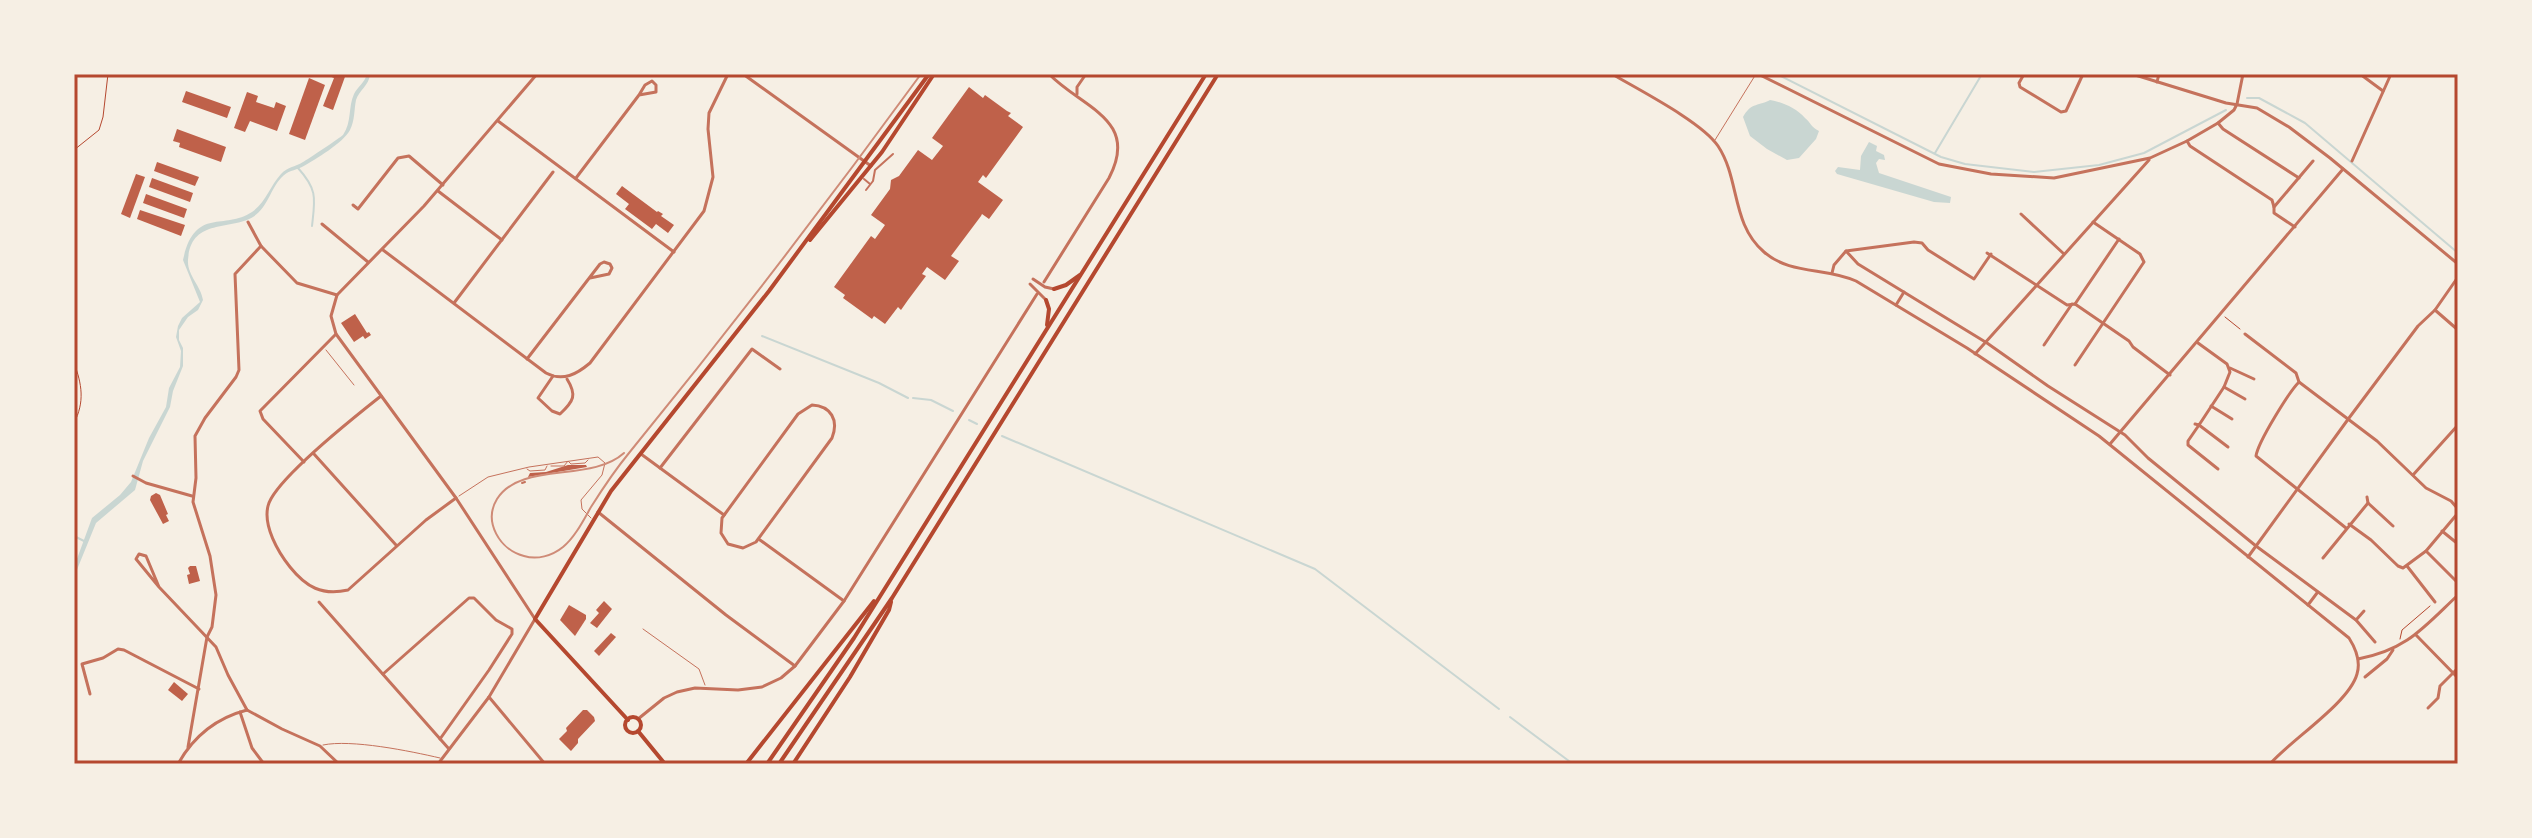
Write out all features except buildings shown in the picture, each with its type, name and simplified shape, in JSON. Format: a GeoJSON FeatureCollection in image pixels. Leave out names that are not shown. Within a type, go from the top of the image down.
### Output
{"type":"FeatureCollection","features":[{"type":"Feature","properties":{"kind":"main road"},"geometry":{"type":"LineString","coordinates":[[628,720],[535,619],[598,512],[931,74]]}},
{"type":"Feature","properties":{"kind":"main road"},"geometry":{"type":"LineString","coordinates":[[797,254],[871,166],[931,74]]}},
{"type":"Feature","properties":{"kind":"main road"},"geometry":{"type":"LineString","coordinates":[[767,764],[885,587],[1206,74]]}},
{"type":"Feature","properties":{"kind":"main road"},"geometry":{"type":"LineString","coordinates":[[779,764],[892,598],[1218,74]]}},
{"type":"Feature","properties":{"kind":"main road"},"geometry":{"type":"LineString","coordinates":[[1054,289],[1066,285],[1084,270]]}},
{"type":"Feature","properties":{"kind":"main road"},"geometry":{"type":"LineString","coordinates":[[1043,334],[1049,312],[1046,300]]}},
{"type":"Feature","properties":{"kind":"main road"},"geometry":{"type":"LineString","coordinates":[[746,764],[885,587]]}},
{"type":"Feature","properties":{"kind":"main road"},"geometry":{"type":"LineString","coordinates":[[793,764],[866,652],[889,610],[892,598]]}},
{"type":"Feature","properties":{"kind":"main road"},"geometry":{"type":"LineString","coordinates":[[633,717],[638,719],[641,726],[632,733],[626,726],[628,720],[633,717]]}},
{"type":"Feature","properties":{"kind":"main road"},"geometry":{"type":"LineString","coordinates":[[638,731],[665,764]]}},
{"type":"Feature","properties":{"kind":"street"},"geometry":{"type":"LineString","coordinates":[[438,764],[489,697],[535,619],[456,498],[336,334],[331,316],[337,295],[438,191],[535,74]]}},
{"type":"Feature","properties":{"kind":"street"},"geometry":{"type":"LineString","coordinates":[[383,250],[553,376],[566,377],[577,373],[590,363],[702,215],[709,200],[713,171],[709,113],[728,74]]}},
{"type":"Feature","properties":{"kind":"street"},"geometry":{"type":"LineString","coordinates":[[743,74],[871,166]]}},
{"type":"Feature","properties":{"kind":"street"},"geometry":{"type":"LineString","coordinates":[[1044,282],[1109,178],[1118,156],[1117,138],[1111,124],[1049,74]]}},
{"type":"Feature","properties":{"kind":"street"},"geometry":{"type":"LineString","coordinates":[[1079,97],[1077,87],[1086,74]]}},
{"type":"Feature","properties":{"kind":"street"},"geometry":{"type":"LineString","coordinates":[[1612,74],[1701,128],[1714,141],[1724,157],[1744,226],[1764,253],[1789,266],[1832,273],[1856,281],[2041,397],[2110,444],[2349,638],[2358,659],[2358,671],[2347,691],[2270,764]]}},
{"type":"Feature","properties":{"kind":"street"},"geometry":{"type":"LineString","coordinates":[[1757,74],[1939,164],[1968,172],[2054,178],[2150,158],[2187,141],[2230,114],[2237,104],[2243,74]]}},
{"type":"Feature","properties":{"kind":"street"},"geometry":{"type":"LineString","coordinates":[[2024,74],[2020,87],[2065,114],[2083,74]]}},
{"type":"Feature","properties":{"kind":"street"},"geometry":{"type":"LineString","coordinates":[[2132,74],[2226,103],[2257,108],[2289,127],[2458,264]]}},
{"type":"Feature","properties":{"kind":"street"},"geometry":{"type":"LineString","coordinates":[[2157,82],[2159,74]]}},
{"type":"Feature","properties":{"kind":"street"},"geometry":{"type":"LineString","coordinates":[[2360,74],[2383,91]]}},
{"type":"Feature","properties":{"kind":"street"},"geometry":{"type":"LineString","coordinates":[[2352,161],[2391,74]]}},
{"type":"Feature","properties":{"kind":"street"},"geometry":{"type":"LineString","coordinates":[[576,178],[649,81],[656,85],[656,92],[639,95]]}},
{"type":"Feature","properties":{"kind":"street"},"geometry":{"type":"LineString","coordinates":[[498,121],[674,252]]}},
{"type":"Feature","properties":{"kind":"street"},"geometry":{"type":"LineString","coordinates":[[2218,123],[2299,178]]}},
{"type":"Feature","properties":{"kind":"street"},"geometry":{"type":"LineString","coordinates":[[2187,141],[2272,200],[2274,213],[2295,227]]}},
{"type":"Feature","properties":{"kind":"street"},"geometry":{"type":"LineString","coordinates":[[883,153],[890,158]]}},
{"type":"Feature","properties":{"kind":"street"},"geometry":{"type":"LineString","coordinates":[[866,190],[875,170],[893,154]]}},
{"type":"Feature","properties":{"kind":"street"},"geometry":{"type":"LineString","coordinates":[[353,205],[358,209],[403,155],[409,156],[443,185]]}},
{"type":"Feature","properties":{"kind":"street"},"geometry":{"type":"LineString","coordinates":[[1975,354],[2150,158]]}},
{"type":"Feature","properties":{"kind":"street"},"geometry":{"type":"LineString","coordinates":[[2274,207],[2313,161]]}},
{"type":"Feature","properties":{"kind":"street"},"geometry":{"type":"LineString","coordinates":[[2110,444],[2343,169]]}},
{"type":"Feature","properties":{"kind":"street"},"geometry":{"type":"LineString","coordinates":[[454,303],[553,172]]}},
{"type":"Feature","properties":{"kind":"street"},"geometry":{"type":"LineString","coordinates":[[864,179],[870,184]]}},
{"type":"Feature","properties":{"kind":"street"},"geometry":{"type":"LineString","coordinates":[[438,191],[502,240]]}},
{"type":"Feature","properties":{"kind":"street"},"geometry":{"type":"LineString","coordinates":[[2021,214],[2064,254]]}},
{"type":"Feature","properties":{"kind":"street"},"geometry":{"type":"LineString","coordinates":[[248,222],[261,246],[297,283],[337,295]]}},
{"type":"Feature","properties":{"kind":"street"},"geometry":{"type":"LineString","coordinates":[[2075,365],[2144,262],[2142,256],[2093,222]]}},
{"type":"Feature","properties":{"kind":"street"},"geometry":{"type":"LineString","coordinates":[[322,224],[370,263]]}},
{"type":"Feature","properties":{"kind":"street"},"geometry":{"type":"LineString","coordinates":[[2044,345],[2119,239]]}},
{"type":"Feature","properties":{"kind":"street"},"geometry":{"type":"LineString","coordinates":[[1832,273],[1834,265],[1846,251],[1922,243],[1974,279],[1989,253],[2067,305],[2074,304],[2103,323],[2170,375]]}},
{"type":"Feature","properties":{"kind":"street"},"geometry":{"type":"LineString","coordinates":[[188,747],[216,595],[210,556],[192,496],[196,478],[195,436],[239,370],[235,274],[261,246]]}},
{"type":"Feature","properties":{"kind":"street"},"geometry":{"type":"LineString","coordinates":[[1846,251],[1858,264],[1985,342],[2121,432],[2256,546],[2356,620],[2375,642]]}},
{"type":"Feature","properties":{"kind":"street"},"geometry":{"type":"LineString","coordinates":[[527,359],[590,278],[602,263],[608,262],[611,266],[609,274],[590,278]]}},
{"type":"Feature","properties":{"kind":"street"},"geometry":{"type":"LineString","coordinates":[[2248,557],[2296,488],[2458,277]]}},
{"type":"Feature","properties":{"kind":"street"},"geometry":{"type":"LineString","coordinates":[[1046,300],[1032,282],[1054,289]]}},
{"type":"Feature","properties":{"kind":"street"},"geometry":{"type":"LineString","coordinates":[[1896,305],[1904,292]]}},
{"type":"Feature","properties":{"kind":"street"},"geometry":{"type":"LineString","coordinates":[[638,719],[672,694],[688,689],[762,687],[781,678],[795,666],[844,601],[1037,294]]}},
{"type":"Feature","properties":{"kind":"street"},"geometry":{"type":"LineString","coordinates":[[2435,310],[2458,330]]}},
{"type":"Feature","properties":{"kind":"street"},"geometry":{"type":"LineString","coordinates":[[305,462],[263,419],[260,411],[336,334]]}},
{"type":"Feature","properties":{"kind":"street"},"geometry":{"type":"LineString","coordinates":[[2245,334],[2296,373],[2299,382],[2349,418],[2426,488],[2451,501],[2458,511],[2426,551],[2407,566],[2398,566],[2371,540],[2259,460],[2256,454],[2263,436],[2299,382]]}},
{"type":"Feature","properties":{"kind":"street"},"geometry":{"type":"LineString","coordinates":[[2198,343],[2230,368],[2254,379]]}},
{"type":"Feature","properties":{"kind":"street"},"geometry":{"type":"LineString","coordinates":[[660,468],[752,349],[780,369]]}},
{"type":"Feature","properties":{"kind":"street"},"geometry":{"type":"LineString","coordinates":[[2218,469],[2187,444],[2197,424],[2224,387],[2230,368]]}},
{"type":"Feature","properties":{"kind":"street"},"geometry":{"type":"LineString","coordinates":[[553,376],[538,398],[560,414],[575,392],[566,377]]}},
{"type":"Feature","properties":{"kind":"street"},"geometry":{"type":"LineString","coordinates":[[2041,397],[2048,386]]}},
{"type":"Feature","properties":{"kind":"street"},"geometry":{"type":"LineString","coordinates":[[2224,387],[2245,399]]}},
{"type":"Feature","properties":{"kind":"street"},"geometry":{"type":"LineString","coordinates":[[381,396],[273,492],[266,509],[267,520],[275,543],[287,563],[300,580],[322,592],[348,590],[396,545],[456,498]]}},
{"type":"Feature","properties":{"kind":"street"},"geometry":{"type":"LineString","coordinates":[[815,405],[826,409],[835,422],[834,435],[758,539],[743,548],[728,544],[720,529],[724,515],[802,410],[815,405]]}},
{"type":"Feature","properties":{"kind":"street"},"geometry":{"type":"LineString","coordinates":[[2211,406],[2232,419]]}},
{"type":"Feature","properties":{"kind":"street"},"geometry":{"type":"LineString","coordinates":[[2197,424],[2228,447]]}},
{"type":"Feature","properties":{"kind":"street"},"geometry":{"type":"LineString","coordinates":[[2413,475],[2458,425]]}},
{"type":"Feature","properties":{"kind":"street"},"geometry":{"type":"LineString","coordinates":[[314,454],[396,545]]}},
{"type":"Feature","properties":{"kind":"street"},"geometry":{"type":"LineString","coordinates":[[641,454],[724,515]]}},
{"type":"Feature","properties":{"kind":"street"},"geometry":{"type":"LineString","coordinates":[[133,476],[192,496]]}},
{"type":"Feature","properties":{"kind":"street"},"geometry":{"type":"LineString","coordinates":[[2177,500],[2186,489]]}},
{"type":"Feature","properties":{"kind":"street"},"geometry":{"type":"LineString","coordinates":[[2367,497],[2368,503],[2393,526]]}},
{"type":"Feature","properties":{"kind":"street"},"geometry":{"type":"LineString","coordinates":[[2323,558],[2368,503]]}},
{"type":"Feature","properties":{"kind":"street"},"geometry":{"type":"LineString","coordinates":[[598,512],[795,666]]}},
{"type":"Feature","properties":{"kind":"street"},"geometry":{"type":"LineString","coordinates":[[2442,531],[2458,544]]}},
{"type":"Feature","properties":{"kind":"street"},"geometry":{"type":"LineString","coordinates":[[758,539],[844,601]]}},
{"type":"Feature","properties":{"kind":"street"},"geometry":{"type":"LineString","coordinates":[[2426,551],[2456,581]]}},
{"type":"Feature","properties":{"kind":"street"},"geometry":{"type":"LineString","coordinates":[[159,587],[146,556],[139,554],[136,559],[140,566],[159,587],[216,647],[247,710],[320,746],[339,764]]}},
{"type":"Feature","properties":{"kind":"street"},"geometry":{"type":"LineString","coordinates":[[2407,566],[2435,602]]}},
{"type":"Feature","properties":{"kind":"street"},"geometry":{"type":"LineString","coordinates":[[2308,605],[2317,593]]}},
{"type":"Feature","properties":{"kind":"street"},"geometry":{"type":"LineString","coordinates":[[2358,659],[2402,645],[2458,595]]}},
{"type":"Feature","properties":{"kind":"street"},"geometry":{"type":"LineString","coordinates":[[383,674],[469,598],[474,598],[496,620],[512,629],[512,634],[489,670],[440,739]]}},
{"type":"Feature","properties":{"kind":"street"},"geometry":{"type":"LineString","coordinates":[[319,602],[449,749]]}},
{"type":"Feature","properties":{"kind":"street"},"geometry":{"type":"LineString","coordinates":[[2356,620],[2364,611]]}},
{"type":"Feature","properties":{"kind":"street"},"geometry":{"type":"LineString","coordinates":[[2416,635],[2458,678]]}},
{"type":"Feature","properties":{"kind":"street"},"geometry":{"type":"LineString","coordinates":[[90,694],[82,664],[103,658],[118,649],[199,689]]}},
{"type":"Feature","properties":{"kind":"street"},"geometry":{"type":"LineString","coordinates":[[2365,677],[2393,650]]}},
{"type":"Feature","properties":{"kind":"street"},"geometry":{"type":"LineString","coordinates":[[2428,708],[2438,698],[2440,686],[2458,668]]}},
{"type":"Feature","properties":{"kind":"street"},"geometry":{"type":"LineString","coordinates":[[489,697],[545,764]]}},
{"type":"Feature","properties":{"kind":"street"},"geometry":{"type":"LineString","coordinates":[[178,764],[188,747],[204,731],[247,710]]}},
{"type":"Feature","properties":{"kind":"street"},"geometry":{"type":"LineString","coordinates":[[240,712],[252,748],[264,764]]}},
{"type":"Feature","properties":{"kind":"lane"},"geometry":{"type":"LineString","coordinates":[[1714,141],[1757,74]]}},
{"type":"Feature","properties":{"kind":"lane"},"geometry":{"type":"LineString","coordinates":[[322,346],[354,385]]}},
{"type":"Feature","properties":{"kind":"lane"},"geometry":{"type":"LineString","coordinates":[[456,498],[485,478],[549,464],[568,461],[571,464],[585,463],[590,458],[601,458],[605,465],[602,475],[581,500],[582,509],[593,520]]}},
{"type":"Feature","properties":{"kind":"lane"},"geometry":{"type":"LineString","coordinates":[[643,629],[699,669],[705,688]]}},
{"type":"Feature","properties":{"kind":"lane"},"geometry":{"type":"LineString","coordinates":[[320,746],[332,743],[443,758]]}},
{"type":"Feature","properties":{"kind":"path"},"geometry":{"type":"LineString","coordinates":[[74,150],[99,130],[108,74]]}},
{"type":"Feature","properties":{"kind":"path"},"geometry":{"type":"LineString","coordinates":[[2222,314],[2245,334]]}},
{"type":"Feature","properties":{"kind":"path"},"geometry":{"type":"LineString","coordinates":[[74,363],[82,389],[80,409],[74,423]]}},
{"type":"Feature","properties":{"kind":"path"},"geometry":{"type":"LineString","coordinates":[[2402,645],[2402,630],[2435,602]]}},
{"type":"Feature","properties":{"kind":"shaded area"},"geometry":{"type":"Polygon","coordinates":[[[370,74],[369,78],[356,100],[352,126],[342,140],[314,160],[284,175],[253,217],[213,228],[196,238],[188,265],[203,300],[179,330],[183,366],[170,407],[143,461],[135,490],[96,523],[74,577],[74,567],[92,518],[131,482],[166,407],[169,388],[180,367],[181,351],[176,337],[178,326],[182,318],[200,302],[183,260],[188,243],[202,226],[252,212],[283,172],[343,135],[354,94],[370,74]]]}},
{"type":"Feature","properties":{"kind":"shaded area"},"geometry":{"type":"Polygon","coordinates":[[[1770,100],[1793,108],[1819,131],[1799,158],[1787,160],[1750,136],[1743,117],[1752,107],[1770,100]]]}},
{"type":"Feature","properties":{"kind":"shaded area"},"geometry":{"type":"Polygon","coordinates":[[[1869,142],[1884,155],[1885,160],[1879,159],[1876,163],[1879,173],[1951,197],[1950,203],[1934,202],[1837,174],[1835,171],[1838,167],[1860,170],[1861,156],[1869,142]]]}},
{"type":"Feature","properties":{"kind":"waterway"},"geometry":{"type":"LineString","coordinates":[[1777,74],[1941,157],[1965,164],[2034,172],[2099,165],[2144,153],[2226,110]]}},
{"type":"Feature","properties":{"kind":"waterway"},"geometry":{"type":"LineString","coordinates":[[1935,153],[1982,74]]}},
{"type":"Feature","properties":{"kind":"waterway"},"geometry":{"type":"LineString","coordinates":[[2247,98],[2259,98],[2305,123],[2458,253]]}},
{"type":"Feature","properties":{"kind":"waterway"},"geometry":{"type":"LineString","coordinates":[[298,168],[314,195],[312,226]]}},
{"type":"Feature","properties":{"kind":"waterway"},"geometry":{"type":"LineString","coordinates":[[762,336],[879,383],[908,398]]}},
{"type":"Feature","properties":{"kind":"waterway"},"geometry":{"type":"LineString","coordinates":[[913,398],[931,400],[953,411]]}},
{"type":"Feature","properties":{"kind":"waterway"},"geometry":{"type":"LineString","coordinates":[[969,420],[977,424]]}},
{"type":"Feature","properties":{"kind":"waterway"},"geometry":{"type":"LineString","coordinates":[[1002,436],[1315,569],[1499,709]]}},
{"type":"Feature","properties":{"kind":"waterway"},"geometry":{"type":"LineString","coordinates":[[74,536],[84,541]]}},
{"type":"Feature","properties":{"kind":"waterway"},"geometry":{"type":"LineString","coordinates":[[1510,717],[1573,764]]}},
{"type":"Feature","properties":{"kind":"tram line"},"geometry":{"type":"LineString","coordinates":[[624,453],[594,468],[539,476],[508,487],[493,508],[496,534],[515,553],[534,558],[554,553],[567,543],[619,466],[778,265],[921,74]]}}]}
